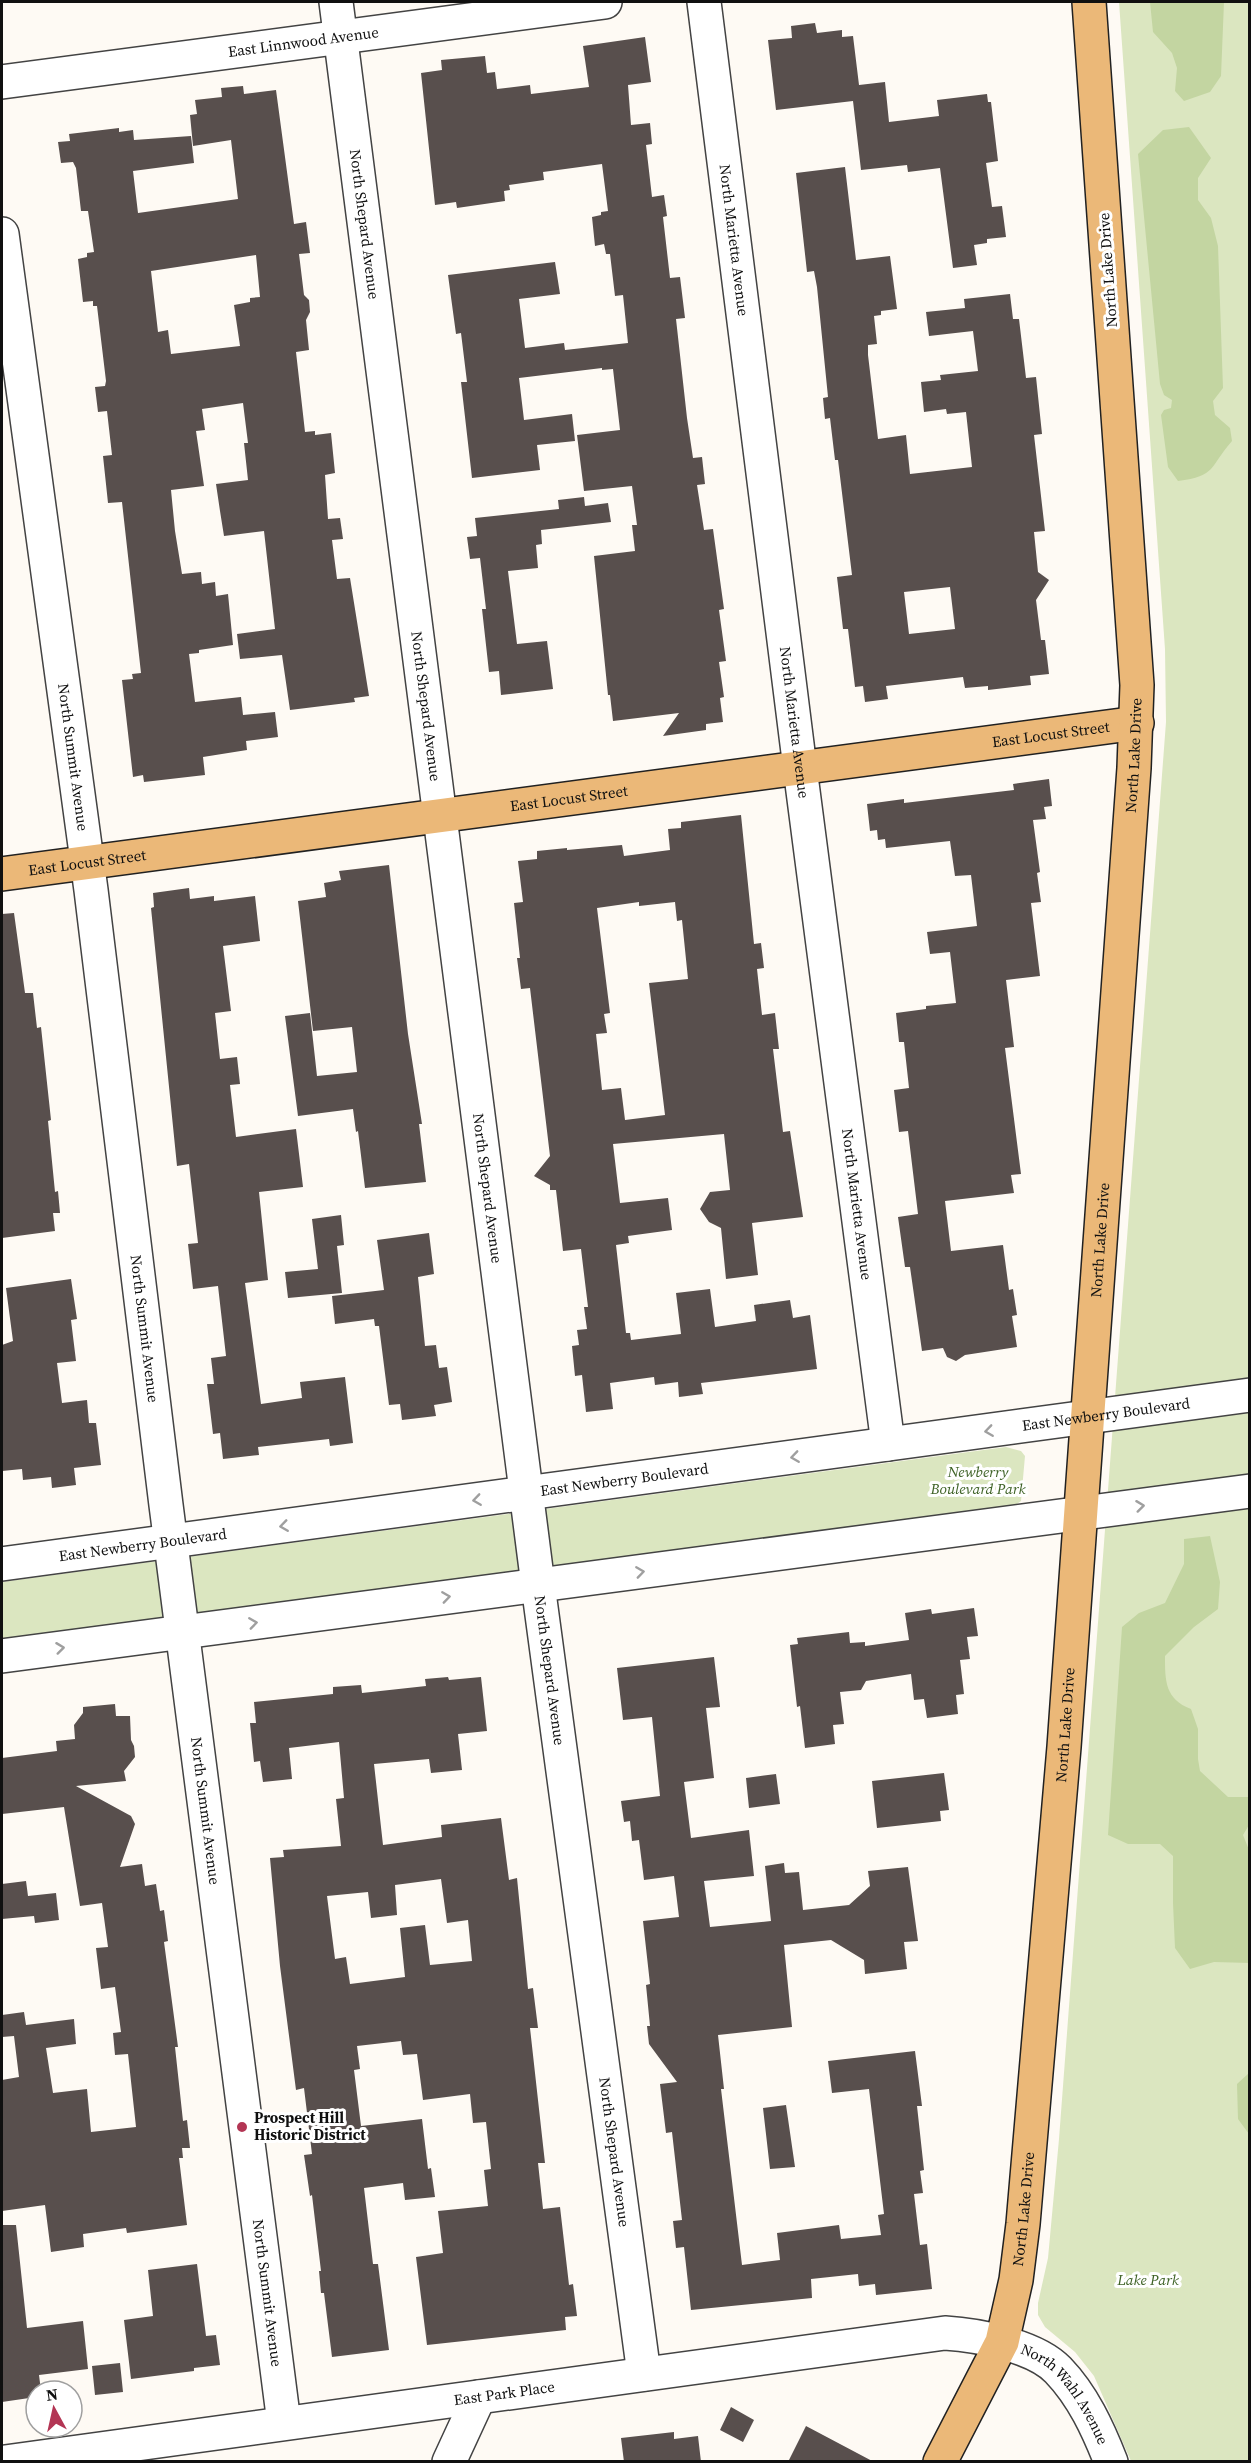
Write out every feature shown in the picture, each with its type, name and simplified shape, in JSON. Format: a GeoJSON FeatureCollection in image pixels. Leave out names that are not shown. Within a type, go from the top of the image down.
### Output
{"type":"FeatureCollection","features":[{"type":"Feature","properties":{"kind":"main road","name":"North Lake Drive"},"geometry":{"type":"LineString","coordinates":[[940,2462],[1002,2342],[1016,2280],[1023,2224],[1082,1514],[1137,723],[1137,685],[1089,2]]}},
{"type":"Feature","properties":{"kind":"main road","name":"East Locust Street"},"geometry":{"type":"LineString","coordinates":[[2,874],[1137,723]]}},
{"type":"Feature","properties":{"kind":"street","name":"North Shepard Avenue"},"geometry":{"type":"LineString","coordinates":[[336,2],[526,1493],[644,2374]]}},
{"type":"Feature","properties":{"kind":"street","name":"East Linnwood Avenue"},"geometry":{"type":"LineString","coordinates":[[2,82],[605,2]]}},
{"type":"Feature","properties":{"kind":"street","name":"North Marietta Avenue"},"geometry":{"type":"LineString","coordinates":[[704,2],[888,1444]]}},
{"type":"Feature","properties":{"kind":"street","name":"North Summit Avenue"},"geometry":{"type":"LineString","coordinates":[[2,234],[87,862],[284,2423]]}},
{"type":"Feature","properties":{"kind":"street","name":"East Newberry Boulevard"},"geometry":{"type":"LineString","coordinates":[[2,1564],[1250,1395]]}},
{"type":"Feature","properties":{"kind":"street"},"geometry":{"type":"LineString","coordinates":[[2,1656],[1250,1491]]}},
{"type":"Feature","properties":{"kind":"street","name":"East Park Place"},"geometry":{"type":"LineString","coordinates":[[5,2462],[945,2333],[1002,2342]]}},
{"type":"Feature","properties":{"kind":"street","name":"North Wahl Avenue"},"geometry":{"type":"LineString","coordinates":[[1002,2342],[1041,2357],[1058,2369],[1095,2420],[1111,2462]]}},
{"type":"Feature","properties":{"kind":"street"},"geometry":{"type":"LineString","coordinates":[[449,2462],[478,2397]]}},
{"type":"Feature","properties":{"kind":"green space","name":"Lake Park"},"geometry":{"type":"Polygon","coordinates":[[[1119,2],[1249,2],[1249,2461],[1131,2461],[1094,2376],[1075,2352],[1045,2327],[1038,2315],[1038,2303],[1048,2258],[1059,2139],[1166,722],[1165,649],[1119,2]]]}},
{"type":"Feature","properties":{"kind":"green space"},"geometry":{"type":"Polygon","coordinates":[[[1150,2],[1224,2],[1221,76],[1210,92],[1184,101],[1175,91],[1177,68],[1172,53],[1153,32],[1150,2]]]}},
{"type":"Feature","properties":{"kind":"green space"},"geometry":{"type":"Polygon","coordinates":[[[1189,127],[1211,158],[1198,178],[1198,200],[1211,218],[1218,246],[1223,388],[1213,401],[1215,415],[1230,428],[1232,441],[1206,473],[1178,481],[1168,467],[1161,415],[1164,410],[1171,408],[1172,400],[1164,395],[1160,384],[1138,154],[1163,130],[1189,127]]]}},
{"type":"Feature","properties":{"kind":"green space","name":"Newberry Boulevard Park"},"geometry":{"type":"Polygon","coordinates":[[[1006,1447],[1021,1451],[1025,1456],[1021,1501],[1014,1506],[2,1640],[2,1582],[1006,1447]]]}},
{"type":"Feature","properties":{"kind":"green space"},"geometry":{"type":"Polygon","coordinates":[[[1210,1536],[1220,1582],[1218,1609],[1194,1627],[1165,1656],[1165,1673],[1171,1694],[1182,1705],[1191,1709],[1198,1729],[1200,1771],[1228,1797],[1249,1797],[1249,1825],[1243,1835],[1249,1850],[1250,1963],[1214,1962],[1190,1969],[1175,1948],[1173,1856],[1160,1844],[1128,1844],[1108,1835],[1122,1627],[1139,1613],[1165,1603],[1184,1564],[1184,1539],[1210,1536]]]}},
{"type":"Feature","properties":{"kind":"green space"},"geometry":{"type":"Polygon","coordinates":[[[1249,2073],[1249,2134],[1238,2119],[1237,2084],[1249,2073]]]}},
{"type":"Feature","properties":{"kind":"building"},"geometry":{"type":"Polygon","coordinates":[[[815,23],[817,33],[842,30],[842,37],[853,36],[859,85],[885,82],[889,122],[939,116],[937,100],[987,94],[988,102],[991,102],[998,161],[986,163],[992,207],[1002,206],[1006,237],[987,239],[987,243],[974,245],[977,265],[953,268],[940,168],[908,172],[907,165],[861,170],[853,101],[776,110],[768,40],[792,38],[791,26],[815,23]]]}},
{"type":"Feature","properties":{"kind":"building"},"geometry":{"type":"Polygon","coordinates":[[[645,37],[651,82],[628,85],[631,125],[650,123],[652,144],[646,145],[652,197],[664,195],[667,216],[663,217],[670,278],[680,277],[685,318],[676,319],[687,418],[693,458],[702,457],[705,484],[697,485],[704,530],[713,529],[724,609],[719,610],[726,661],[719,662],[724,697],[720,698],[723,722],[706,724],[706,730],[663,736],[679,713],[613,721],[610,695],[608,695],[594,556],[635,551],[632,525],[637,525],[632,486],[584,491],[577,435],[620,430],[613,369],[602,370],[602,368],[519,378],[524,420],[572,414],[575,441],[537,445],[540,470],[472,478],[461,382],[467,382],[461,333],[456,334],[448,275],[555,262],[560,294],[519,299],[525,348],[564,343],[565,350],[628,343],[623,295],[615,296],[610,254],[606,254],[604,244],[595,246],[592,217],[608,211],[602,164],[543,172],[544,180],[509,185],[510,190],[504,191],[505,201],[457,208],[456,202],[435,205],[421,73],[442,70],[441,60],[485,56],[487,73],[495,72],[497,89],[530,85],[531,94],[589,87],[583,46],[645,37]]]}},
{"type":"Feature","properties":{"kind":"building"},"geometry":{"type":"Polygon","coordinates":[[[243,86],[244,94],[276,90],[294,224],[306,222],[310,253],[299,254],[304,295],[309,300],[310,312],[306,320],[309,350],[296,352],[305,432],[315,431],[315,435],[331,433],[335,473],[325,475],[328,519],[340,518],[343,539],[332,540],[337,579],[350,578],[369,696],[354,698],[355,702],[290,710],[282,655],[240,659],[237,634],[275,629],[264,531],[224,536],[216,484],[248,480],[244,443],[248,443],[243,403],[202,409],[205,430],[196,431],[204,486],[171,490],[175,531],[182,574],[201,572],[202,584],[215,582],[216,596],[228,594],[233,645],[199,650],[199,653],[189,654],[195,702],[241,697],[243,715],[275,712],[278,737],[246,741],[247,750],[203,757],[205,775],[144,782],[143,775],[133,777],[122,680],[133,679],[132,674],[141,673],[122,502],[108,503],[103,456],[112,455],[107,411],[98,412],[95,387],[105,386],[106,381],[97,306],[93,306],[93,301],[83,302],[78,259],[87,257],[87,253],[94,252],[88,211],[81,211],[76,168],[73,162],[61,163],[58,142],[70,141],[69,134],[119,128],[119,132],[133,130],[134,140],[191,136],[194,163],[133,171],[138,213],[238,199],[231,140],[193,146],[190,115],[197,114],[195,100],[222,97],[221,88],[243,86]],[[256,255],[151,271],[158,332],[168,330],[171,354],[240,346],[234,305],[250,302],[250,298],[260,297],[256,255]]]}},
{"type":"Feature","properties":{"kind":"building"},"geometry":{"type":"Polygon","coordinates":[[[845,167],[856,260],[890,256],[897,309],[881,311],[881,315],[874,316],[877,344],[868,345],[868,355],[878,439],[906,435],[910,474],[972,467],[966,412],[947,414],[946,409],[924,412],[921,382],[941,380],[940,375],[978,371],[973,331],[929,336],[926,312],[965,308],[964,299],[1010,294],[1013,319],[1019,319],[1026,378],[1036,377],[1042,434],[1034,435],[1045,531],[1034,532],[1038,572],[1049,580],[1036,600],[1041,640],[1045,640],[1049,674],[1030,676],[1031,685],[988,690],[988,686],[965,688],[963,677],[886,686],[888,699],[865,702],[863,686],[855,687],[848,629],[843,629],[837,577],[852,575],[838,460],[835,460],[830,418],[825,419],[823,398],[828,397],[817,287],[814,271],[807,272],[796,173],[845,167]],[[950,587],[904,592],[909,634],[955,629],[950,587]]]}},
{"type":"Feature","properties":{"kind":"building"},"geometry":{"type":"Polygon","coordinates":[[[584,497],[585,506],[608,503],[611,522],[541,530],[542,544],[536,545],[538,568],[508,571],[517,644],[547,641],[553,689],[501,695],[499,671],[489,672],[482,609],[486,609],[480,558],[470,559],[467,537],[477,536],[475,518],[559,509],[558,500],[584,497]]]}},
{"type":"Feature","properties":{"kind":"building"},"geometry":{"type":"Polygon","coordinates":[[[1049,779],[1052,806],[1044,807],[1046,819],[1033,820],[1040,872],[1037,873],[1041,902],[1031,903],[1040,976],[1006,980],[1014,1047],[1005,1048],[1021,1174],[1011,1175],[1014,1193],[945,1201],[951,1251],[1003,1245],[1009,1290],[1013,1289],[1017,1315],[1012,1316],[1017,1347],[965,1355],[956,1361],[947,1357],[943,1348],[922,1351],[910,1267],[905,1267],[898,1217],[918,1214],[908,1131],[899,1132],[894,1090],[909,1088],[904,1042],[899,1042],[896,1013],[926,1009],[926,1006],[956,1003],[950,952],[930,954],[927,932],[977,926],[971,875],[955,876],[950,841],[886,848],[885,839],[878,840],[877,830],[870,831],[867,804],[904,799],[904,803],[1014,790],[1013,784],[1049,779]]]}},
{"type":"Feature","properties":{"kind":"building"},"geometry":{"type":"Polygon","coordinates":[[[741,815],[754,944],[761,943],[764,968],[757,969],[762,1015],[775,1013],[779,1049],[773,1049],[783,1132],[790,1131],[803,1217],[752,1223],[758,1275],[726,1279],[721,1228],[709,1222],[700,1209],[710,1192],[730,1190],[724,1134],[613,1144],[620,1203],[668,1198],[672,1230],[628,1236],[629,1243],[616,1245],[626,1333],[630,1333],[631,1340],[681,1334],[676,1293],[710,1289],[715,1327],[756,1321],[754,1305],[790,1300],[793,1318],[810,1315],[817,1369],[701,1383],[703,1394],[679,1397],[678,1382],[655,1385],[654,1377],[610,1383],[613,1409],[586,1412],[582,1375],[575,1376],[572,1346],[579,1345],[577,1330],[587,1329],[584,1307],[588,1307],[581,1249],[563,1251],[556,1190],[550,1190],[550,1185],[534,1176],[550,1156],[530,988],[521,989],[517,958],[520,958],[514,903],[523,902],[518,861],[537,859],[537,851],[567,848],[567,850],[622,845],[624,856],[670,850],[668,829],[681,828],[681,822],[741,815]],[[639,902],[597,908],[610,1013],[604,1014],[607,1033],[596,1034],[602,1090],[621,1088],[625,1120],[665,1115],[649,983],[688,979],[682,920],[677,921],[675,902],[639,906],[639,902]]]}},
{"type":"Feature","properties":{"kind":"building"},"geometry":{"type":"Polygon","coordinates":[[[389,865],[408,1034],[422,1124],[419,1124],[426,1182],[365,1188],[353,1109],[298,1116],[285,1016],[310,1013],[317,1076],[357,1072],[352,1027],[313,1031],[298,901],[326,897],[324,883],[341,880],[339,871],[389,865]]]}},
{"type":"Feature","properties":{"kind":"building"},"geometry":{"type":"Polygon","coordinates":[[[189,888],[190,899],[214,896],[214,901],[255,896],[260,941],[223,946],[231,1011],[215,1013],[220,1059],[237,1057],[240,1084],[230,1085],[236,1137],[296,1129],[303,1187],[259,1192],[268,1280],[245,1283],[261,1404],[302,1398],[300,1382],[345,1377],[353,1443],[330,1446],[329,1439],[258,1447],[259,1455],[223,1459],[220,1433],[213,1434],[207,1384],[214,1384],[211,1358],[226,1356],[218,1286],[193,1289],[188,1244],[198,1243],[189,1164],[177,1166],[151,908],[154,907],[153,893],[189,888]]]}},
{"type":"Feature","properties":{"kind":"building"},"geometry":{"type":"Polygon","coordinates":[[[14,913],[25,993],[33,993],[37,1028],[41,1027],[51,1120],[48,1121],[55,1192],[58,1191],[60,1213],[53,1213],[55,1231],[2,1238],[2,914],[14,913]]]}},
{"type":"Feature","properties":{"kind":"building"},"geometry":{"type":"Polygon","coordinates":[[[341,1215],[344,1245],[337,1246],[342,1293],[288,1298],[285,1272],[318,1269],[312,1219],[341,1215]]]}},
{"type":"Feature","properties":{"kind":"building"},"geometry":{"type":"Polygon","coordinates":[[[429,1233],[434,1274],[418,1277],[425,1346],[436,1345],[439,1368],[447,1367],[452,1402],[434,1405],[436,1416],[402,1420],[400,1404],[389,1405],[379,1326],[375,1326],[374,1319],[335,1324],[332,1296],[384,1290],[377,1240],[429,1233]]]}},
{"type":"Feature","properties":{"kind":"building"},"geometry":{"type":"Polygon","coordinates":[[[71,1279],[77,1319],[71,1320],[76,1361],[57,1363],[62,1403],[87,1400],[89,1423],[96,1423],[101,1465],[74,1468],[76,1485],[52,1488],[51,1477],[23,1480],[22,1469],[2,1471],[2,1345],[13,1341],[6,1288],[71,1279]]]}},
{"type":"Feature","properties":{"kind":"building"},"geometry":{"type":"Polygon","coordinates":[[[974,1608],[978,1636],[967,1637],[970,1659],[960,1660],[964,1694],[956,1695],[958,1714],[927,1718],[924,1699],[914,1700],[911,1674],[866,1681],[861,1690],[840,1692],[844,1724],[833,1725],[835,1744],[805,1748],[800,1706],[797,1707],[790,1645],[798,1644],[797,1638],[849,1632],[850,1643],[865,1642],[865,1646],[909,1640],[905,1613],[931,1609],[932,1614],[974,1608]]]}},
{"type":"Feature","properties":{"kind":"building"},"geometry":{"type":"Polygon","coordinates":[[[714,1657],[720,1707],[706,1708],[714,1778],[684,1782],[691,1838],[749,1830],[754,1876],[704,1881],[710,1927],[771,1921],[765,1866],[784,1863],[785,1873],[799,1872],[803,1910],[849,1905],[870,1886],[868,1871],[908,1867],[918,1941],[904,1942],[907,1969],[865,1974],[864,1960],[831,1940],[784,1945],[792,2027],[718,2035],[724,2089],[721,2089],[742,2265],[780,2260],[777,2233],[839,2225],[841,2239],[881,2235],[878,2215],[884,2214],[869,2089],[832,2093],[828,2061],[915,2051],[922,2106],[917,2106],[924,2170],[920,2171],[923,2193],[914,2194],[920,2245],[927,2244],[932,2289],[876,2295],[875,2284],[859,2286],[858,2274],[811,2279],[812,2298],[691,2310],[684,2247],[676,2248],[673,2221],[682,2220],[672,2132],[666,2133],[660,2084],[677,2082],[649,2044],[647,2026],[650,2026],[646,1985],[650,1984],[643,1921],[679,1917],[674,1876],[644,1880],[639,1840],[632,1841],[630,1821],[624,1822],[621,1801],[660,1796],[652,1717],[623,1720],[617,1668],[714,1657]]]}},
{"type":"Feature","properties":{"kind":"building"},"geometry":{"type":"Polygon","coordinates":[[[448,1677],[449,1680],[481,1677],[487,1731],[458,1734],[462,1770],[431,1773],[429,1759],[374,1764],[383,1845],[442,1837],[441,1825],[501,1818],[509,1880],[517,1878],[528,1989],[533,1988],[538,2028],[530,2028],[545,2163],[538,2163],[543,2209],[560,2207],[569,2285],[573,2284],[577,2316],[565,2317],[566,2330],[427,2345],[416,2257],[443,2253],[438,2211],[488,2206],[484,2170],[491,2169],[486,2122],[473,2123],[470,2094],[423,2100],[417,2054],[403,2055],[401,2041],[357,2046],[360,2069],[354,2070],[361,2126],[422,2119],[428,2169],[431,2168],[435,2197],[405,2200],[403,2183],[364,2188],[373,2264],[378,2264],[389,2350],[332,2357],[324,2293],[321,2293],[319,2271],[321,2271],[312,2195],[310,2196],[304,2155],[312,2154],[304,2088],[296,2090],[280,1966],[270,1858],[284,1857],[283,1850],[341,1846],[336,1799],[344,1798],[339,1742],[289,1748],[292,1779],[263,1782],[260,1761],[254,1762],[250,1723],[256,1723],[254,1702],[333,1694],[333,1687],[361,1685],[362,1693],[426,1686],[425,1679],[448,1677]],[[441,1879],[395,1885],[397,1915],[371,1918],[368,1892],[327,1896],[335,1959],[346,1957],[350,1984],[405,1977],[400,1928],[425,1925],[430,1965],[472,1961],[468,1920],[447,1923],[441,1879]]]}},
{"type":"Feature","properties":{"kind":"building"},"geometry":{"type":"Polygon","coordinates":[[[115,1704],[116,1716],[130,1716],[131,1740],[135,1757],[124,1771],[126,1781],[76,1786],[131,1816],[135,1824],[120,1867],[142,1864],[145,1886],[156,1884],[160,1911],[164,1910],[168,1941],[164,1942],[178,2047],[175,2047],[183,2121],[187,2120],[190,2148],[182,2148],[183,2158],[179,2158],[187,2225],[127,2233],[126,2228],[83,2234],[84,2247],[51,2252],[45,2205],[2,2211],[2,2080],[19,2077],[14,2036],[2,2037],[2,2015],[24,2012],[26,2025],[74,2019],[76,2044],[46,2048],[53,2093],[87,2089],[91,2132],[136,2127],[128,2054],[115,2055],[113,2033],[121,2032],[115,1987],[101,1989],[96,1948],[108,1947],[102,1903],[80,1906],[64,1807],[2,1814],[2,1758],[57,1751],[56,1741],[75,1739],[74,1725],[83,1713],[83,1707],[115,1704]]]}},
{"type":"Feature","properties":{"kind":"building"},"geometry":{"type":"Polygon","coordinates":[[[944,1773],[949,1810],[940,1811],[941,1821],[877,1828],[872,1781],[944,1773]]]}},
{"type":"Feature","properties":{"kind":"building"},"geometry":{"type":"Polygon","coordinates":[[[776,1774],[780,1804],[749,1808],[746,1778],[776,1774]]]}},
{"type":"Feature","properties":{"kind":"building"},"geometry":{"type":"Polygon","coordinates":[[[26,1881],[28,1896],[56,1893],[59,1920],[35,1923],[34,1916],[2,1919],[2,1884],[26,1881]]]}},
{"type":"Feature","properties":{"kind":"building"},"geometry":{"type":"Polygon","coordinates":[[[786,2105],[795,2167],[770,2169],[763,2108],[786,2105]]]}},
{"type":"Feature","properties":{"kind":"building"},"geometry":{"type":"Polygon","coordinates":[[[2,2225],[16,2225],[27,2328],[83,2321],[88,2369],[39,2375],[40,2379],[24,2379],[24,2399],[2,2402],[2,2225]]]}},
{"type":"Feature","properties":{"kind":"building"},"geometry":{"type":"Polygon","coordinates":[[[197,2264],[206,2336],[216,2335],[220,2365],[194,2368],[194,2371],[131,2379],[124,2320],[153,2316],[148,2270],[197,2264]]]}},
{"type":"Feature","properties":{"kind":"building"},"geometry":{"type":"Polygon","coordinates":[[[120,2363],[123,2392],[95,2395],[92,2366],[120,2363]]]}},
{"type":"Feature","properties":{"kind":"building"},"geometry":{"type":"Polygon","coordinates":[[[731,2407],[754,2420],[743,2442],[720,2430],[731,2407]]]}},
{"type":"Feature","properties":{"kind":"building"},"geometry":{"type":"Polygon","coordinates":[[[806,2426],[874,2462],[788,2462],[806,2426]]]}},
{"type":"Feature","properties":{"kind":"building"},"geometry":{"type":"Polygon","coordinates":[[[674,2432],[674,2439],[698,2436],[701,2462],[624,2462],[621,2438],[674,2432]]]}},
{"type":"Feature","properties":{"kind":"place","name":"Prospect Hill Historic District"},"geometry":{"type":"Point","coordinates":[242,2127]}}]}
